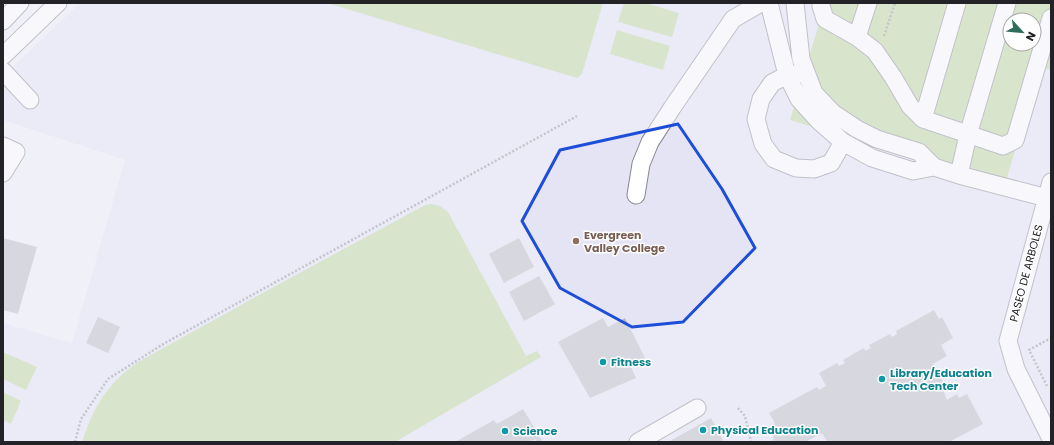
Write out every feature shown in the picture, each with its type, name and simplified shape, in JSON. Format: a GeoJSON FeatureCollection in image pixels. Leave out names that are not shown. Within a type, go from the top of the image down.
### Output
{"type":"FeatureCollection","features":[{"type":"Feature","properties":{"kind":"street"},"geometry":{"type":"LineString","coordinates":[[3,22],[20,3]]}},
{"type":"Feature","properties":{"kind":"street"},"geometry":{"type":"LineString","coordinates":[[3,56],[58,3]]}},
{"type":"Feature","properties":{"kind":"street"},"geometry":{"type":"LineString","coordinates":[[636,195],[641,164],[650,142],[672,108],[733,19],[761,3]]}},
{"type":"Feature","properties":{"kind":"street"},"geometry":{"type":"LineString","coordinates":[[769,3],[787,75],[799,99],[819,121],[843,142],[872,158],[913,171],[934,167]]}},
{"type":"Feature","properties":{"kind":"street"},"geometry":{"type":"LineString","coordinates":[[795,3],[801,59],[814,93],[833,113],[877,139],[919,152],[934,167],[959,175],[1049,190]]}},
{"type":"Feature","properties":{"kind":"street"},"geometry":{"type":"LineString","coordinates":[[821,3],[825,19],[857,37],[875,51],[893,77],[910,106],[923,119],[1003,146],[1015,140],[1051,18]]}},
{"type":"Feature","properties":{"kind":"street"},"geometry":{"type":"LineString","coordinates":[[857,37],[868,3]]}},
{"type":"Feature","properties":{"kind":"street"},"geometry":{"type":"LineString","coordinates":[[923,119],[957,3]]}},
{"type":"Feature","properties":{"kind":"street"},"geometry":{"type":"LineString","coordinates":[[959,175],[968,135],[1006,3]]}},
{"type":"Feature","properties":{"kind":"street"},"geometry":{"type":"LineString","coordinates":[[3,71],[30,100]]}},
{"type":"Feature","properties":{"kind":"street"},"geometry":{"type":"LineString","coordinates":[[806,73],[787,75],[772,83],[761,99],[756,119],[763,144],[774,159],[796,168],[814,169],[831,163],[843,142]]}},
{"type":"Feature","properties":{"kind":"street"},"geometry":{"type":"LineString","coordinates":[[3,146],[16,152],[3,173]]}},
{"type":"Feature","properties":{"kind":"street","name":"PASEO DE ARBOLES"},"geometry":{"type":"LineString","coordinates":[[1049,190],[1008,341],[1016,370],[1051,438]]}},
{"type":"Feature","properties":{"kind":"street"},"geometry":{"type":"LineString","coordinates":[[638,442],[698,408]]}},
{"type":"Feature","properties":{"kind":"path"},"geometry":{"type":"LineString","coordinates":[[884,36],[895,3]]}},
{"type":"Feature","properties":{"kind":"path"},"geometry":{"type":"LineString","coordinates":[[75,442],[81,419],[108,379],[165,343],[577,116]]}},
{"type":"Feature","properties":{"kind":"path"},"geometry":{"type":"LineString","coordinates":[[1047,386],[1029,350],[1051,338]]}},
{"type":"Feature","properties":{"kind":"path"},"geometry":{"type":"LineString","coordinates":[[738,408],[744,416],[751,442]]}},
{"type":"Feature","properties":{"kind":"highlighted area"},"geometry":{"type":"Polygon","coordinates":[[[678,124],[722,189],[755,248],[683,322],[632,327],[560,288],[522,221],[560,150],[678,124]]]}},
{"type":"Feature","properties":{"kind":"shaded area","name":"Evergreen Valley College"},"geometry":{"type":"Polygon","coordinates":[[[80,3],[824,3],[1040,68],[1051,69],[1051,442],[3,442],[3,323],[72,343],[125,160],[3,120],[3,76],[80,3]]]}},
{"type":"Feature","properties":{"kind":"green space"},"geometry":{"type":"Polygon","coordinates":[[[327,3],[603,3],[582,74],[577,78],[327,3]]]}},
{"type":"Feature","properties":{"kind":"green space"},"geometry":{"type":"Polygon","coordinates":[[[624,3],[645,3],[679,13],[672,37],[618,22],[624,3]]]}},
{"type":"Feature","properties":{"kind":"green space"},"geometry":{"type":"Polygon","coordinates":[[[824,3],[1051,3],[1051,69],[1040,68],[1005,184],[790,120],[825,4],[824,3]]]}},
{"type":"Feature","properties":{"kind":"green space"},"geometry":{"type":"Polygon","coordinates":[[[617,30],[670,46],[663,70],[610,54],[617,30]]]}},
{"type":"Feature","properties":{"kind":"green space"},"geometry":{"type":"Polygon","coordinates":[[[431,204],[440,206],[448,212],[526,356],[537,351],[541,357],[395,442],[82,442],[91,417],[110,387],[127,370],[138,362],[425,205],[431,204]]]}},
{"type":"Feature","properties":{"kind":"green space"},"geometry":{"type":"Polygon","coordinates":[[[3,352],[37,367],[26,390],[3,379],[3,352]]]}},
{"type":"Feature","properties":{"kind":"green space"},"geometry":{"type":"Polygon","coordinates":[[[3,392],[21,401],[11,424],[3,420],[3,392]]]}},
{"type":"Feature","properties":{"kind":"building"},"geometry":{"type":"Polygon","coordinates":[[[3,238],[37,247],[18,314],[3,310],[3,238]]]}},
{"type":"Feature","properties":{"kind":"building"},"geometry":{"type":"Polygon","coordinates":[[[519,238],[534,267],[504,283],[489,254],[519,238]]]}},
{"type":"Feature","properties":{"kind":"building"},"geometry":{"type":"Polygon","coordinates":[[[539,276],[555,304],[524,321],[509,292],[539,276]]]}},
{"type":"Feature","properties":{"kind":"building","name":"Library/Education Tech Center"},"geometry":{"type":"Polygon","coordinates":[[[934,310],[939,319],[942,317],[953,338],[941,345],[947,356],[933,364],[945,386],[942,387],[947,400],[957,394],[959,398],[967,394],[983,424],[949,442],[827,442],[822,433],[805,442],[773,442],[772,440],[774,439],[768,427],[775,423],[769,413],[817,387],[819,390],[826,386],[819,373],[837,363],[839,366],[845,363],[843,360],[864,348],[865,351],[871,348],[869,345],[890,334],[892,337],[897,334],[896,331],[934,310]]]}},
{"type":"Feature","properties":{"kind":"building"},"geometry":{"type":"Polygon","coordinates":[[[98,317],[120,327],[108,353],[86,343],[98,317]]]}},
{"type":"Feature","properties":{"kind":"building","name":"Fitness"},"geometry":{"type":"Polygon","coordinates":[[[603,318],[608,327],[625,318],[645,358],[630,365],[636,378],[590,398],[558,342],[603,318]]]}},
{"type":"Feature","properties":{"kind":"building","name":"Science"},"geometry":{"type":"Polygon","coordinates":[[[523,409],[543,442],[537,442],[535,439],[529,442],[455,442],[494,420],[497,424],[523,409]]]}},
{"type":"Feature","properties":{"kind":"building","name":"Physical Education"},"geometry":{"type":"Polygon","coordinates":[[[711,418],[724,442],[668,442],[711,418]]]}},
{"type":"Feature","properties":{"kind":"place","name":"Evergreen Valley College"},"geometry":{"type":"Point","coordinates":[576,241]}},
{"type":"Feature","properties":{"kind":"place","name":"Fitness"},"geometry":{"type":"Point","coordinates":[603,362]}},
{"type":"Feature","properties":{"kind":"place","name":"Library/Education Tech Center"},"geometry":{"type":"Point","coordinates":[882,379]}},
{"type":"Feature","properties":{"kind":"place","name":"Physical Education"},"geometry":{"type":"Point","coordinates":[703,430]}},
{"type":"Feature","properties":{"kind":"place","name":"Science"},"geometry":{"type":"Point","coordinates":[505,431]}}]}
